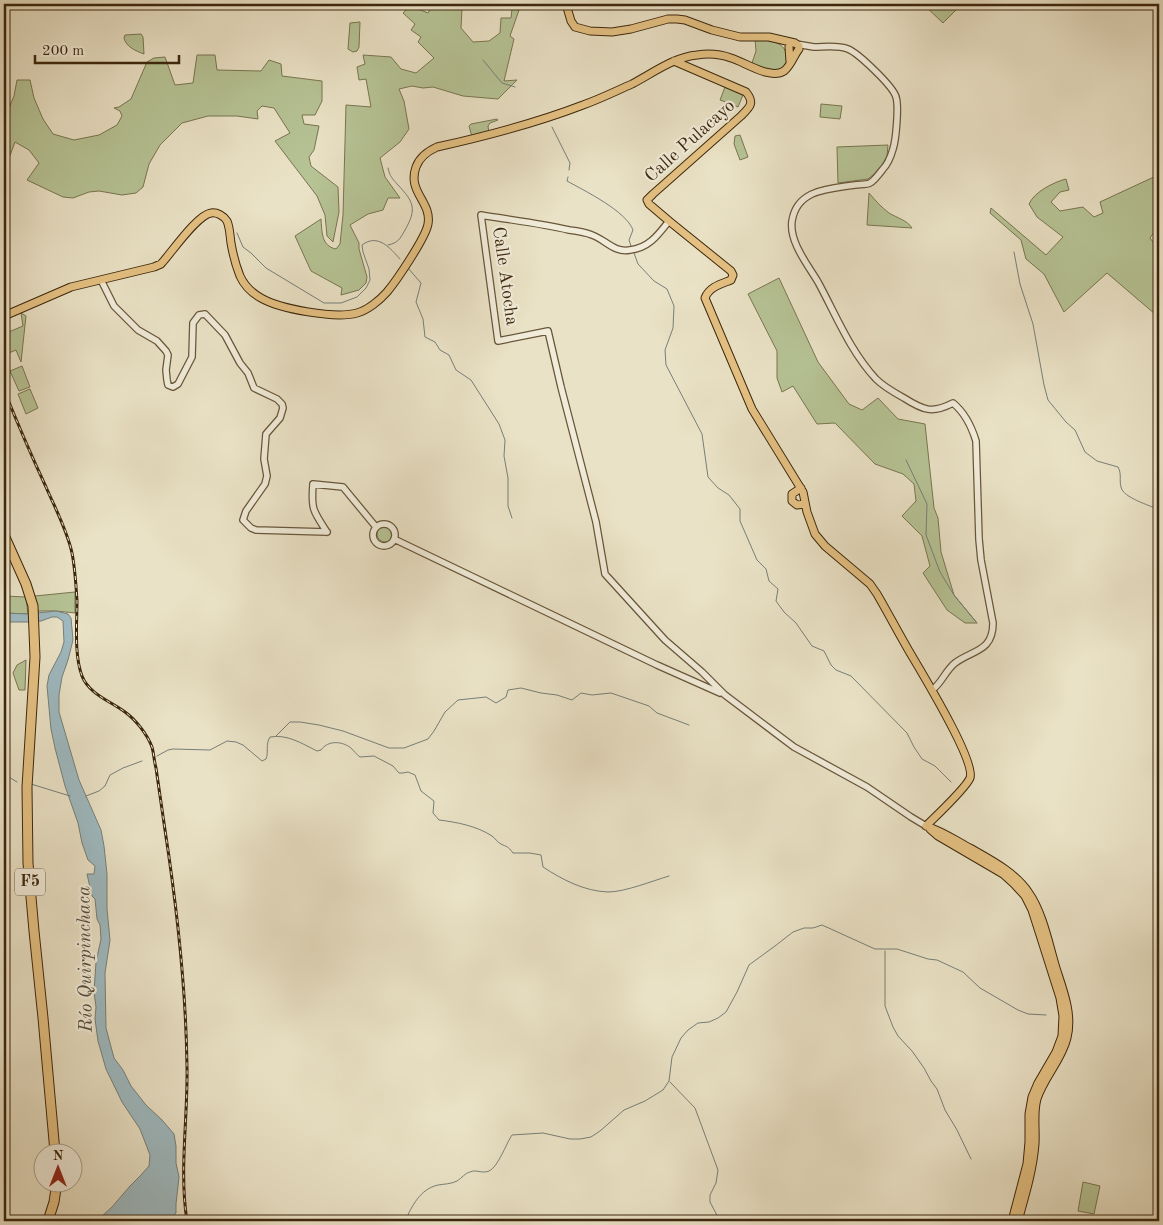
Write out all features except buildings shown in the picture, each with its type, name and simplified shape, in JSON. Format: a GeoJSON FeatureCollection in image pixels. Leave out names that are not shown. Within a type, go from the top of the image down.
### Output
{"type":"FeatureCollection","features":[{"type":"Feature","properties":{"kind":"highway","name":"F5"},"geometry":{"type":"LineString","coordinates":[[4,535],[30,593],[33,606],[36,657],[27,787],[28,863],[54,1142]]}},
{"type":"Feature","properties":{"kind":"highway","name":"F5"},"geometry":{"type":"LineString","coordinates":[[34,635],[30,672],[22,828],[25,896],[43,1061],[49,1142]]}},
{"type":"Feature","properties":{"kind":"highway"},"geometry":{"type":"LineString","coordinates":[[43,1221],[50,1192]]}},
{"type":"Feature","properties":{"kind":"highway"},"geometry":{"type":"LineString","coordinates":[[48,1221],[56,1192]]}},
{"type":"Feature","properties":{"kind":"main road"},"geometry":{"type":"LineString","coordinates":[[4,316],[71,287],[161,264],[195,223],[210,213],[217,213],[228,223],[236,266],[241,279],[249,289],[261,298],[279,305],[312,312],[342,315],[357,313],[371,306],[386,293],[400,274],[425,232],[428,217],[413,180],[418,163],[429,150],[521,126],[583,105],[687,56],[717,54],[774,74],[786,70],[790,65],[794,48],[769,37],[740,37],[677,19],[668,19],[612,32],[590,31],[575,28],[566,4]]}},
{"type":"Feature","properties":{"kind":"main road","name":"Calle Pulacayo"},"geometry":{"type":"LineString","coordinates":[[669,221],[649,204],[647,200],[748,110],[751,104],[751,98],[746,92],[674,61]]}},
{"type":"Feature","properties":{"kind":"main road"},"geometry":{"type":"LineString","coordinates":[[669,221],[732,271],[731,280],[711,289],[705,298],[752,409],[803,492],[809,521],[814,534],[825,546],[870,584],[877,594],[939,702],[965,756],[971,772],[970,778],[965,786],[926,826]]}},
{"type":"Feature","properties":{"kind":"main road"},"geometry":{"type":"LineString","coordinates":[[801,488],[793,492],[791,499],[795,505],[805,504]]}},
{"type":"Feature","properties":{"kind":"main road"},"geometry":{"type":"LineString","coordinates":[[926,826],[938,836],[1003,874],[1024,896],[1032,910],[1060,998],[1063,1016],[1062,1036],[1056,1052],[1032,1097],[1029,1114],[1030,1142],[1027,1164],[1012,1221]]}},
{"type":"Feature","properties":{"kind":"main road"},"geometry":{"type":"LineString","coordinates":[[926,826],[940,831],[1006,869],[1029,892],[1037,907],[1065,996],[1068,1015],[1068,1037],[1061,1055],[1037,1099],[1032,1165],[1018,1221]]}},
{"type":"Feature","properties":{"kind":"street"},"geometry":{"type":"LineString","coordinates":[[794,48],[835,47],[849,49],[857,54],[890,86],[896,96],[897,107],[895,143],[891,156],[882,171],[870,183],[828,189],[812,194],[802,200],[794,210],[793,233],[798,249],[818,282],[853,350],[876,379],[917,407],[928,410],[939,409],[953,403],[958,407],[973,431],[976,441],[979,538],[993,629],[987,644],[978,651],[956,662],[946,671],[938,686],[932,690]]}},
{"type":"Feature","properties":{"kind":"street","name":"Calle Atocha"},"geometry":{"type":"LineString","coordinates":[[669,221],[656,239],[645,246],[628,251],[619,250],[592,235],[558,227],[481,215],[498,341],[548,331],[596,522],[605,574],[665,640],[725,695]]}},
{"type":"Feature","properties":{"kind":"street"},"geometry":{"type":"LineString","coordinates":[[100,280],[114,306],[138,330],[157,341],[166,350],[168,355],[166,370],[168,385],[173,387],[178,384],[192,357],[193,323],[199,315],[205,314],[225,335],[248,373],[254,388],[277,399],[282,404],[283,408],[280,418],[266,434],[264,459],[267,476],[265,484],[246,510],[243,520],[251,528],[256,530],[327,532],[313,510],[311,500],[313,484],[344,486],[376,527]]}},
{"type":"Feature","properties":{"kind":"street"},"geometry":{"type":"LineString","coordinates":[[383,524],[390,525],[395,532],[394,539],[386,546],[378,544],[375,541],[373,532],[376,527],[383,524]]}},
{"type":"Feature","properties":{"kind":"street"},"geometry":{"type":"LineString","coordinates":[[394,539],[657,665],[725,695],[794,748],[867,787],[926,826]]}},
{"type":"Feature","properties":{"kind":"green space"},"geometry":{"type":"Polygon","coordinates":[[[413,4],[417,4],[418,9],[428,13],[433,4],[453,4],[453,9],[462,9],[461,28],[473,42],[489,41],[500,33],[501,18],[511,18],[512,9],[519,10],[510,36],[514,39],[504,81],[517,80],[498,99],[463,96],[433,87],[412,86],[399,89],[404,101],[409,129],[400,142],[380,158],[385,177],[400,198],[388,198],[383,210],[368,214],[350,225],[359,243],[367,277],[366,283],[359,290],[341,295],[342,288],[311,271],[295,236],[321,219],[323,237],[327,245],[336,249],[340,244],[343,215],[346,105],[371,107],[366,79],[359,80],[357,67],[365,64],[363,55],[391,57],[401,69],[416,73],[434,58],[418,42],[421,37],[411,30],[415,24],[403,13],[413,4]]]}},
{"type":"Feature","properties":{"kind":"green space"},"geometry":{"type":"Polygon","coordinates":[[[923,4],[962,4],[943,23],[923,4]]]}},
{"type":"Feature","properties":{"kind":"green space"},"geometry":{"type":"Polygon","coordinates":[[[360,22],[359,47],[357,51],[353,52],[348,49],[350,23],[360,22]]]}},
{"type":"Feature","properties":{"kind":"green space"},"geometry":{"type":"Polygon","coordinates":[[[141,34],[143,37],[144,54],[129,46],[124,38],[125,35],[141,34]]]}},
{"type":"Feature","properties":{"kind":"green space"},"geometry":{"type":"Polygon","coordinates":[[[755,39],[779,44],[785,51],[787,65],[774,70],[752,63],[756,51],[755,39]]]}},
{"type":"Feature","properties":{"kind":"green space"},"geometry":{"type":"Polygon","coordinates":[[[197,55],[215,55],[217,70],[261,71],[269,60],[281,64],[282,76],[322,81],[322,101],[315,115],[302,115],[304,124],[319,126],[314,150],[309,157],[311,166],[338,187],[339,212],[333,242],[327,236],[325,215],[317,196],[275,141],[290,133],[274,108],[262,106],[257,111],[258,119],[237,116],[208,116],[182,123],[160,145],[149,164],[143,187],[136,193],[122,195],[99,191],[89,192],[73,198],[63,197],[27,180],[39,163],[29,150],[15,142],[6,166],[4,164],[4,120],[14,96],[17,80],[30,80],[34,98],[43,119],[53,134],[74,140],[99,135],[117,125],[122,116],[120,111],[114,108],[131,99],[147,62],[154,58],[165,57],[175,85],[193,83],[197,55]]]}},
{"type":"Feature","properties":{"kind":"green space"},"geometry":{"type":"Polygon","coordinates":[[[725,87],[743,95],[738,107],[720,100],[725,87]]]}},
{"type":"Feature","properties":{"kind":"green space"},"geometry":{"type":"Polygon","coordinates":[[[821,104],[842,106],[840,119],[820,117],[821,104]]]}},
{"type":"Feature","properties":{"kind":"green space"},"geometry":{"type":"Polygon","coordinates":[[[497,119],[488,126],[489,133],[472,137],[469,126],[471,124],[497,119]]]}},
{"type":"Feature","properties":{"kind":"green space"},"geometry":{"type":"Polygon","coordinates":[[[740,135],[748,157],[740,160],[734,144],[735,136],[740,135]]]}},
{"type":"Feature","properties":{"kind":"green space"},"geometry":{"type":"Polygon","coordinates":[[[888,145],[887,156],[882,165],[868,179],[838,183],[837,147],[888,145]]]}},
{"type":"Feature","properties":{"kind":"green space"},"geometry":{"type":"Polygon","coordinates":[[[1156,176],[1159,180],[1159,231],[1154,232],[1150,238],[1159,250],[1159,314],[1155,314],[1107,273],[1064,312],[1044,274],[1026,259],[1021,240],[990,213],[991,208],[1046,255],[1063,237],[1037,217],[1029,204],[1035,195],[1050,185],[1066,179],[1069,190],[1060,192],[1051,202],[1060,211],[1083,207],[1094,217],[1103,213],[1100,202],[1156,176]]]}},
{"type":"Feature","properties":{"kind":"green space"},"geometry":{"type":"Polygon","coordinates":[[[869,193],[886,211],[905,221],[912,228],[867,225],[869,193]]]}},
{"type":"Feature","properties":{"kind":"green space"},"geometry":{"type":"Polygon","coordinates":[[[779,278],[818,362],[849,404],[862,410],[878,398],[898,419],[925,424],[941,552],[954,595],[977,623],[965,623],[947,610],[923,573],[930,566],[922,536],[902,516],[916,501],[914,484],[903,474],[875,464],[835,423],[817,424],[793,386],[782,392],[777,378],[777,351],[748,294],[779,278]]]}},
{"type":"Feature","properties":{"kind":"green space"},"geometry":{"type":"Polygon","coordinates":[[[21,313],[26,316],[21,362],[16,350],[4,355],[4,334],[23,326],[21,313]]]}},
{"type":"Feature","properties":{"kind":"green space"},"geometry":{"type":"Polygon","coordinates":[[[22,366],[30,387],[19,391],[10,371],[22,366]]]}},
{"type":"Feature","properties":{"kind":"green space"},"geometry":{"type":"Polygon","coordinates":[[[30,389],[38,408],[26,414],[18,394],[30,389]]]}},
{"type":"Feature","properties":{"kind":"green space"},"geometry":{"type":"Polygon","coordinates":[[[385,526],[391,528],[393,534],[391,540],[385,542],[379,540],[377,534],[379,528],[385,526]]]}},
{"type":"Feature","properties":{"kind":"green space"},"geometry":{"type":"Polygon","coordinates":[[[75,592],[75,613],[38,611],[35,596],[75,592]]]}},
{"type":"Feature","properties":{"kind":"green space"},"geometry":{"type":"Polygon","coordinates":[[[4,596],[26,597],[28,614],[4,613],[4,596]]]}},
{"type":"Feature","properties":{"kind":"green space"},"geometry":{"type":"Polygon","coordinates":[[[26,660],[25,690],[19,690],[13,673],[17,665],[26,660]]]}},
{"type":"Feature","properties":{"kind":"green space"},"geometry":{"type":"Polygon","coordinates":[[[1083,1182],[1100,1186],[1094,1214],[1078,1211],[1083,1182]]]}},
{"type":"Feature","properties":{"kind":"water"},"geometry":{"type":"Polygon","coordinates":[[[56,611],[68,614],[71,618],[73,640],[62,677],[59,712],[79,780],[101,830],[104,846],[110,940],[105,973],[106,1028],[114,1058],[131,1086],[146,1105],[174,1134],[179,1177],[176,1213],[164,1221],[99,1221],[149,1166],[150,1155],[140,1129],[122,1102],[106,1069],[98,1041],[94,992],[96,962],[101,939],[95,899],[92,896],[87,874],[94,874],[95,866],[88,860],[65,786],[51,729],[47,686],[49,675],[64,642],[63,621],[57,617],[52,617],[41,621],[4,622],[4,613],[28,614],[56,611]]]}},
{"type":"Feature","properties":{"kind":"waterway"},"geometry":{"type":"LineString","coordinates":[[483,60],[502,83],[515,87]]}},
{"type":"Feature","properties":{"kind":"waterway"},"geometry":{"type":"LineString","coordinates":[[552,127],[570,163],[569,170]]}},
{"type":"Feature","properties":{"kind":"waterway"},"geometry":{"type":"LineString","coordinates":[[388,168],[392,177],[408,196],[412,206],[409,223],[400,238],[388,245]]}},
{"type":"Feature","properties":{"kind":"waterway"},"geometry":{"type":"LineString","coordinates":[[568,177],[567,181],[604,202],[629,223],[633,230],[629,240],[631,246]]}},
{"type":"Feature","properties":{"kind":"waterway"},"geometry":{"type":"LineString","coordinates":[[237,233],[243,247],[266,268],[324,303],[341,303],[357,297],[366,288],[370,280],[369,269],[362,245],[378,241],[388,247],[400,259]]}},
{"type":"Feature","properties":{"kind":"waterway"},"geometry":{"type":"LineString","coordinates":[[1014,252],[1020,284],[1033,324],[1048,400],[1075,430],[1085,452],[1097,461],[1118,467],[1120,484],[1127,495],[1159,510]]}},
{"type":"Feature","properties":{"kind":"waterway"},"geometry":{"type":"LineString","coordinates":[[634,253],[638,264],[654,281],[667,289],[674,306],[673,328],[665,350],[666,365],[702,434],[708,477],[718,488],[729,495],[740,509],[740,521],[757,560],[766,569],[769,581],[778,589],[776,601],[796,623],[812,646],[824,651],[831,665],[836,670],[851,676],[907,733],[922,759],[935,766],[951,782]]}},
{"type":"Feature","properties":{"kind":"waterway"},"geometry":{"type":"LineString","coordinates":[[408,268],[421,283],[416,302],[423,319],[425,337],[435,342],[440,350],[449,355],[456,370],[471,380],[499,424],[505,440],[504,456],[508,478],[508,506],[512,518]]}},
{"type":"Feature","properties":{"kind":"waterway"},"geometry":{"type":"LineString","coordinates":[[906,460],[927,504],[926,535],[940,572],[954,595],[977,623]]}},
{"type":"Feature","properties":{"kind":"waterway"},"geometry":{"type":"LineString","coordinates":[[276,736],[290,722],[300,722],[343,731],[389,748],[404,748],[428,739],[445,712],[458,700],[486,697],[496,703],[506,697],[508,690],[521,688],[572,700],[581,693],[592,695],[611,693],[649,706],[657,713],[689,725]]}},
{"type":"Feature","properties":{"kind":"waterway"},"geometry":{"type":"LineString","coordinates":[[157,756],[173,749],[210,750],[227,741],[243,745],[262,761],[266,759],[270,737],[288,738],[317,751],[327,744],[339,743],[351,748],[360,757],[374,756],[393,766],[399,773],[408,772],[415,775],[421,791],[434,801],[433,813],[439,820],[459,823],[480,830],[492,836],[513,853],[541,855],[543,867],[574,884],[599,891],[615,892],[669,876]]}},
{"type":"Feature","properties":{"kind":"waterway"},"geometry":{"type":"LineString","coordinates":[[86,796],[99,791],[105,786],[110,775],[142,761]]}},
{"type":"Feature","properties":{"kind":"waterway"},"geometry":{"type":"LineString","coordinates":[[4,774],[17,782]]}},
{"type":"Feature","properties":{"kind":"waterway"},"geometry":{"type":"LineString","coordinates":[[31,784],[70,796]]}},
{"type":"Feature","properties":{"kind":"waterway"},"geometry":{"type":"LineString","coordinates":[[405,1221],[414,1204],[426,1190],[438,1185],[455,1182],[472,1171],[486,1172],[492,1169],[512,1135],[543,1133],[570,1139],[591,1137],[624,1110],[645,1101],[663,1090],[669,1081],[672,1057],[681,1038],[698,1023],[709,1022],[726,1012],[749,965],[793,932],[804,928],[822,925],[875,949],[897,949],[937,960],[963,972],[980,988],[1018,1010],[1028,1014],[1046,1015]]}},
{"type":"Feature","properties":{"kind":"waterway"},"geometry":{"type":"LineString","coordinates":[[885,951],[885,1006],[893,1027],[898,1036],[912,1051],[937,1089],[945,1110],[971,1159]]}},
{"type":"Feature","properties":{"kind":"waterway"},"geometry":{"type":"LineString","coordinates":[[670,1082],[695,1108],[718,1170],[716,1183],[710,1195],[710,1202],[720,1221]]}},
{"type":"Feature","properties":{"kind":"railway"},"geometry":{"type":"LineString","coordinates":[[4,390],[61,519],[70,544],[77,601],[77,649],[82,676],[90,688],[100,697],[133,719],[144,732],[153,750],[173,889],[183,977],[187,1067],[184,1164],[187,1221]]}},
{"type":"Feature","properties":{"kind":"water label","name":"Río Quirpinchaca"},"geometry":{"type":"Point","coordinates":[86,959]}}]}
